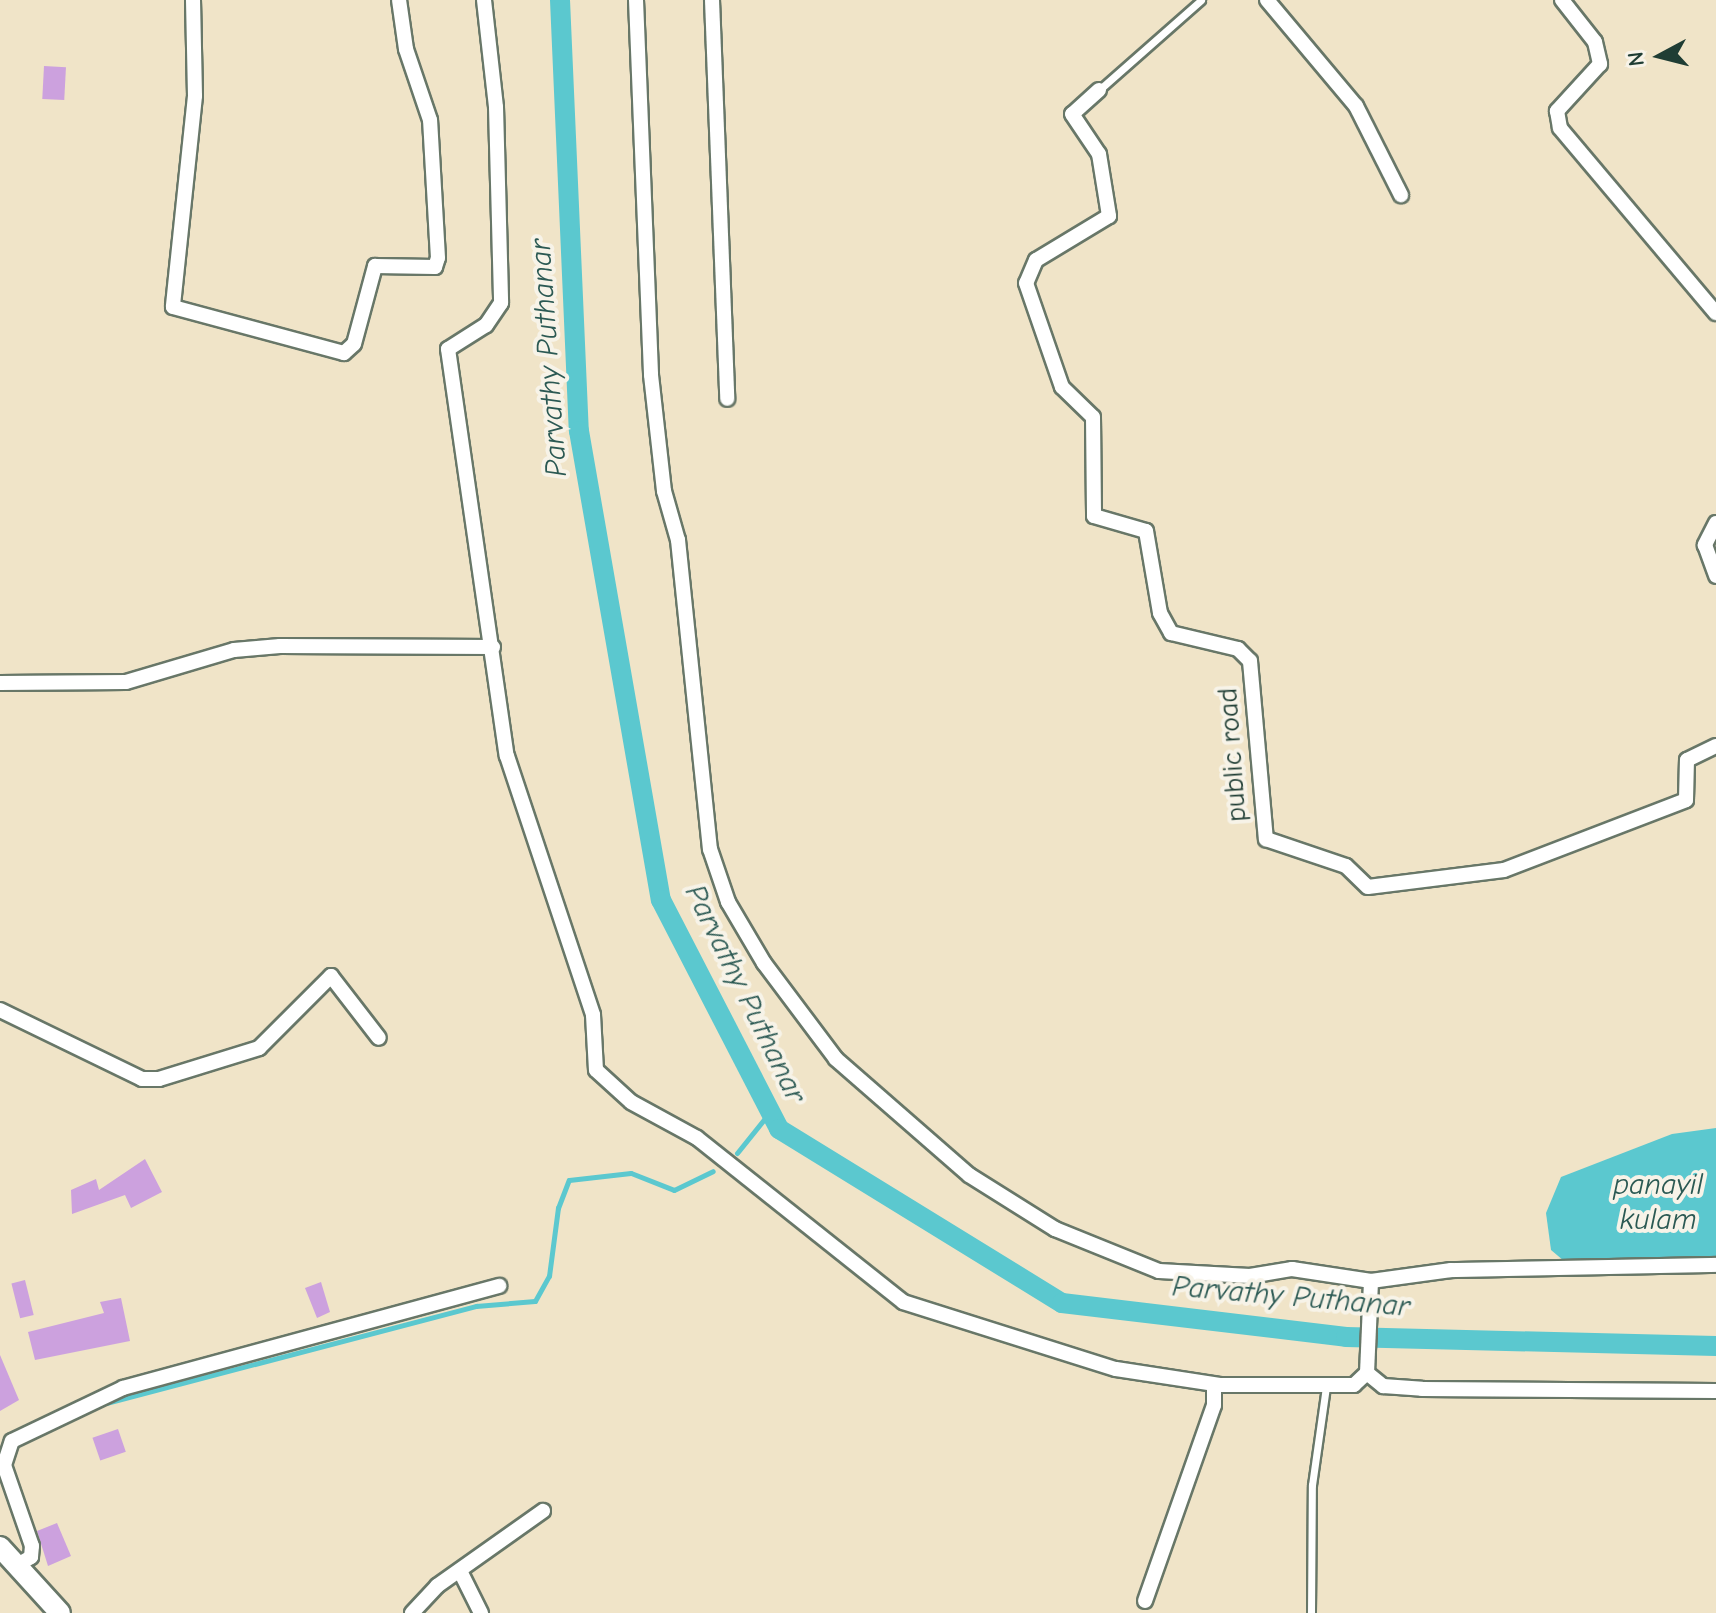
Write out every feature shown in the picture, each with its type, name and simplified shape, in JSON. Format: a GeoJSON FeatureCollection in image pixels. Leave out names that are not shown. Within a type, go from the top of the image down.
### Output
{"type":"FeatureCollection","features":[{"type":"Feature","properties":{"kind":"main road"},"geometry":{"type":"LineString","coordinates":[[0,1547],[19,1564],[60,1613]]}},
{"type":"Feature","properties":{"kind":"street"},"geometry":{"type":"LineString","coordinates":[[193,0],[195,96],[173,307],[344,353],[354,344],[372,269],[435,267],[439,255],[430,120],[406,49],[399,0]]}},
{"type":"Feature","properties":{"kind":"street"},"geometry":{"type":"LineString","coordinates":[[484,0],[496,107],[501,303],[486,325],[448,349],[514,789],[593,1015],[598,1044],[592,1065],[613,1088],[697,1138],[903,1302],[1116,1369],[1214,1385],[1354,1385],[1367,1373],[1371,1281]]}},
{"type":"Feature","properties":{"kind":"street"},"geometry":{"type":"LineString","coordinates":[[636,0],[651,375],[664,491],[681,562],[707,828],[728,902],[793,1007],[836,1059],[969,1175],[1055,1229],[1159,1271],[1250,1276],[1292,1269],[1371,1281],[1451,1270],[1716,1265]]}},
{"type":"Feature","properties":{"kind":"street"},"geometry":{"type":"LineString","coordinates":[[712,0],[727,399]]}},
{"type":"Feature","properties":{"kind":"street"},"geometry":{"type":"LineString","coordinates":[[1267,0],[1356,106],[1401,195]]}},
{"type":"Feature","properties":{"kind":"street"},"geometry":{"type":"LineString","coordinates":[[1562,0],[1595,42],[1600,64],[1557,111],[1560,128],[1716,313]]}},
{"type":"Feature","properties":{"kind":"street","name":"public road"},"geometry":{"type":"LineString","coordinates":[[1099,90],[1072,114],[1098,151],[1109,216],[1036,260],[1026,283],[1062,387],[1092,413],[1094,516],[1146,531],[1160,613],[1171,633],[1238,649],[1250,661],[1263,836],[1346,866],[1368,887],[1478,875],[1543,855],[1686,800],[1687,760],[1716,746]]}},
{"type":"Feature","properties":{"kind":"street"},"geometry":{"type":"LineString","coordinates":[[1716,523],[1705,545],[1716,576]]}},
{"type":"Feature","properties":{"kind":"street"},"geometry":{"type":"LineString","coordinates":[[0,683],[126,682],[234,650],[280,646],[493,647]]}},
{"type":"Feature","properties":{"kind":"street"},"geometry":{"type":"LineString","coordinates":[[0,1010],[142,1079],[159,1079],[259,1048],[331,976],[379,1038]]}},
{"type":"Feature","properties":{"kind":"street"},"geometry":{"type":"LineString","coordinates":[[19,1564],[31,1557],[32,1546],[4,1465],[12,1441],[123,1388],[499,1286]]}},
{"type":"Feature","properties":{"kind":"street"},"geometry":{"type":"LineString","coordinates":[[1367,1373],[1383,1386],[1422,1389],[1716,1391]]}},
{"type":"Feature","properties":{"kind":"street"},"geometry":{"type":"LineString","coordinates":[[1145,1601],[1214,1405],[1214,1385]]}},
{"type":"Feature","properties":{"kind":"street"},"geometry":{"type":"LineString","coordinates":[[412,1613],[460,1571],[543,1511]]}},
{"type":"Feature","properties":{"kind":"street"},"geometry":{"type":"LineString","coordinates":[[460,1571],[481,1613]]}},
{"type":"Feature","properties":{"kind":"lane"},"geometry":{"type":"LineString","coordinates":[[1099,90],[1201,0]]}},
{"type":"Feature","properties":{"kind":"lane"},"geometry":{"type":"LineString","coordinates":[[1311,1613],[1312,1485],[1326,1387]]}},
{"type":"Feature","properties":{"kind":"water","name":"panayil kulam"},"geometry":{"type":"Polygon","coordinates":[[[1716,1128],[1716,1257],[1570,1266],[1551,1250],[1546,1213],[1561,1177],[1672,1134],[1716,1128]]]}},
{"type":"Feature","properties":{"kind":"building"},"geometry":{"type":"Polygon","coordinates":[[[44,66],[66,67],[64,100],[42,99],[44,66]]]}},
{"type":"Feature","properties":{"kind":"building"},"geometry":{"type":"Polygon","coordinates":[[[145,1159],[162,1192],[131,1208],[125,1195],[72,1214],[71,1190],[96,1179],[99,1190],[145,1159]]]}},
{"type":"Feature","properties":{"kind":"building"},"geometry":{"type":"Polygon","coordinates":[[[25,1280],[34,1315],[20,1318],[11,1283],[25,1280]]]}},
{"type":"Feature","properties":{"kind":"building"},"geometry":{"type":"Polygon","coordinates":[[[321,1282],[330,1312],[317,1318],[305,1288],[321,1282]]]}},
{"type":"Feature","properties":{"kind":"building"},"geometry":{"type":"Polygon","coordinates":[[[121,1298],[130,1341],[35,1360],[28,1332],[104,1313],[100,1302],[121,1298]]]}},
{"type":"Feature","properties":{"kind":"building"},"geometry":{"type":"Polygon","coordinates":[[[0,1355],[19,1400],[0,1411],[0,1355]]]}},
{"type":"Feature","properties":{"kind":"building"},"geometry":{"type":"Polygon","coordinates":[[[118,1429],[126,1452],[100,1460],[92,1438],[118,1429]]]}},
{"type":"Feature","properties":{"kind":"building"},"geometry":{"type":"Polygon","coordinates":[[[57,1523],[71,1556],[48,1566],[37,1531],[57,1523]]]}},
{"type":"Feature","properties":{"kind":"waterway","name":"Parvathy Puthanar"},"geometry":{"type":"LineString","coordinates":[[560,0],[579,431],[661,900],[779,1129],[1062,1303],[1346,1337],[1716,1346]]}},
{"type":"Feature","properties":{"kind":"waterway"},"geometry":{"type":"LineString","coordinates":[[737,1153],[770,1112]]}},
{"type":"Feature","properties":{"kind":"waterway"},"geometry":{"type":"LineString","coordinates":[[106,1403],[476,1306],[535,1301],[549,1276],[558,1208],[569,1180],[631,1173],[674,1190],[713,1171]]}}]}
